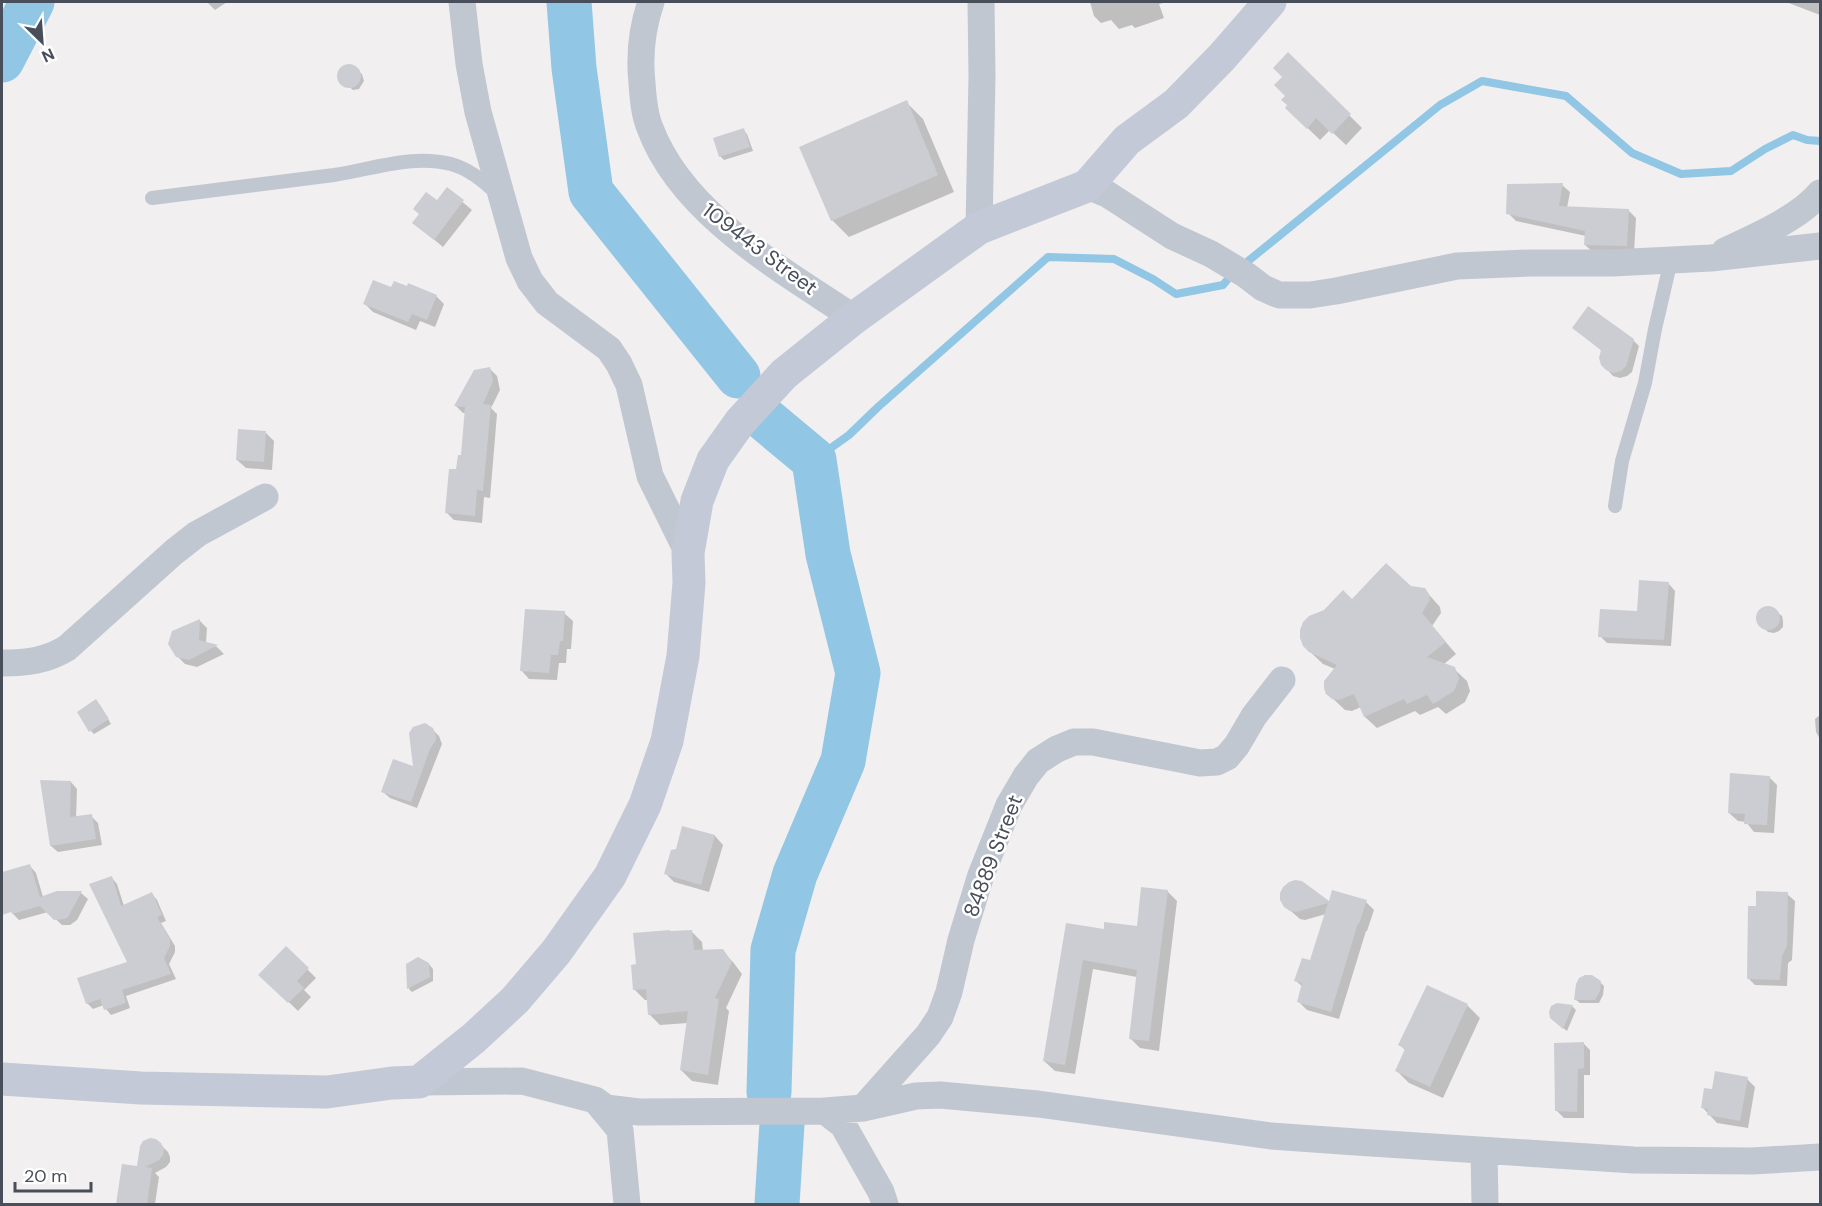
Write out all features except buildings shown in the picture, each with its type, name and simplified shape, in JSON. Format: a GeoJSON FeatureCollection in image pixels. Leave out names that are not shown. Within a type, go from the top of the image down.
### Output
{"type":"FeatureCollection","features":[{"type":"Feature","properties":{"kind":"street"},"geometry":{"type":"LineString","coordinates":[[462,2],[476,103],[519,258],[530,281],[547,303],[609,349],[619,364],[628,385],[650,477],[688,553]]}},
{"type":"Feature","properties":{"kind":"street","name":"109443 Street"},"geometry":{"type":"LineString","coordinates":[[651,2],[642,35],[639,58],[643,94],[649,126],[680,182],[699,203],[770,262],[854,318]]}},
{"type":"Feature","properties":{"kind":"street"},"geometry":{"type":"LineString","coordinates":[[979,228],[981,2]]}},
{"type":"Feature","properties":{"kind":"street"},"geometry":{"type":"LineString","coordinates":[[419,1082],[474,1038],[515,1000],[556,952],[610,876],[645,805],[668,741],[683,656],[689,583],[688,553],[697,501],[713,460],[740,422],[784,374],[854,318],[979,228],[1087,186],[1127,140],[1176,104],[1222,57],[1270,2]]}},
{"type":"Feature","properties":{"kind":"street"},"geometry":{"type":"LineString","coordinates":[[1087,186],[1107,194],[1172,236],[1211,254],[1263,288],[1279,295],[1310,295],[1336,291],[1457,266],[1612,263],[1710,258],[1821,246]]}},
{"type":"Feature","properties":{"kind":"street"},"geometry":{"type":"LineString","coordinates":[[1710,258],[1753,238],[1810,205],[1821,193]]}},
{"type":"Feature","properties":{"kind":"street"},"geometry":{"type":"LineString","coordinates":[[2,663],[53,657],[67,648],[197,534],[265,497]]}},
{"type":"Feature","properties":{"kind":"street","name":"84889 Street"},"geometry":{"type":"LineString","coordinates":[[863,1108],[928,1035],[940,1017],[981,875],[1009,805],[1038,761],[1074,742],[1093,742],[1200,763],[1216,762],[1227,757],[1237,745],[1254,716],[1282,680]]}},
{"type":"Feature","properties":{"kind":"street"},"geometry":{"type":"LineString","coordinates":[[2,1079],[141,1088],[327,1092],[392,1083],[522,1081],[596,1100],[606,1108],[639,1112],[825,1112],[863,1108],[916,1096],[940,1095],[1038,1104],[1271,1136],[1634,1160],[1752,1161],[1821,1158]]}},
{"type":"Feature","properties":{"kind":"street"},"geometry":{"type":"LineString","coordinates":[[596,1100],[620,1130],[627,1204]]}},
{"type":"Feature","properties":{"kind":"street"},"geometry":{"type":"LineString","coordinates":[[825,1112],[843,1125],[881,1192],[885,1204]]}},
{"type":"Feature","properties":{"kind":"street"},"geometry":{"type":"LineString","coordinates":[[1484,1151],[1485,1204]]}},
{"type":"Feature","properties":{"kind":"lane"},"geometry":{"type":"LineString","coordinates":[[152,198],[360,171],[411,160],[450,164],[466,170],[486,183],[502,200]]}},
{"type":"Feature","properties":{"kind":"lane"},"geometry":{"type":"LineString","coordinates":[[1615,506],[1622,461],[1645,383],[1671,260]]}},
{"type":"Feature","properties":{"kind":"waterway"},"geometry":{"type":"LineString","coordinates":[[2,60],[32,2]]}},
{"type":"Feature","properties":{"kind":"waterway"},"geometry":{"type":"LineString","coordinates":[[569,2],[574,68],[591,192],[738,376]]}},
{"type":"Feature","properties":{"kind":"waterway"},"geometry":{"type":"LineString","coordinates":[[1242,266],[1440,105],[1482,81],[1566,96],[1632,153],[1681,174],[1731,171],[1765,149],[1793,135],[1807,140],[1820,141]]}},
{"type":"Feature","properties":{"kind":"waterway"},"geometry":{"type":"LineString","coordinates":[[814,460],[849,435],[1048,257],[1114,259],[1176,294],[1223,285],[1233,273]]}},
{"type":"Feature","properties":{"kind":"waterway"},"geometry":{"type":"LineString","coordinates":[[766,420],[814,460],[828,554],[858,673],[843,761],[795,874],[773,950],[769,1092]]}},
{"type":"Feature","properties":{"kind":"waterway"},"geometry":{"type":"LineString","coordinates":[[777,1204],[782,1124]]}}]}
